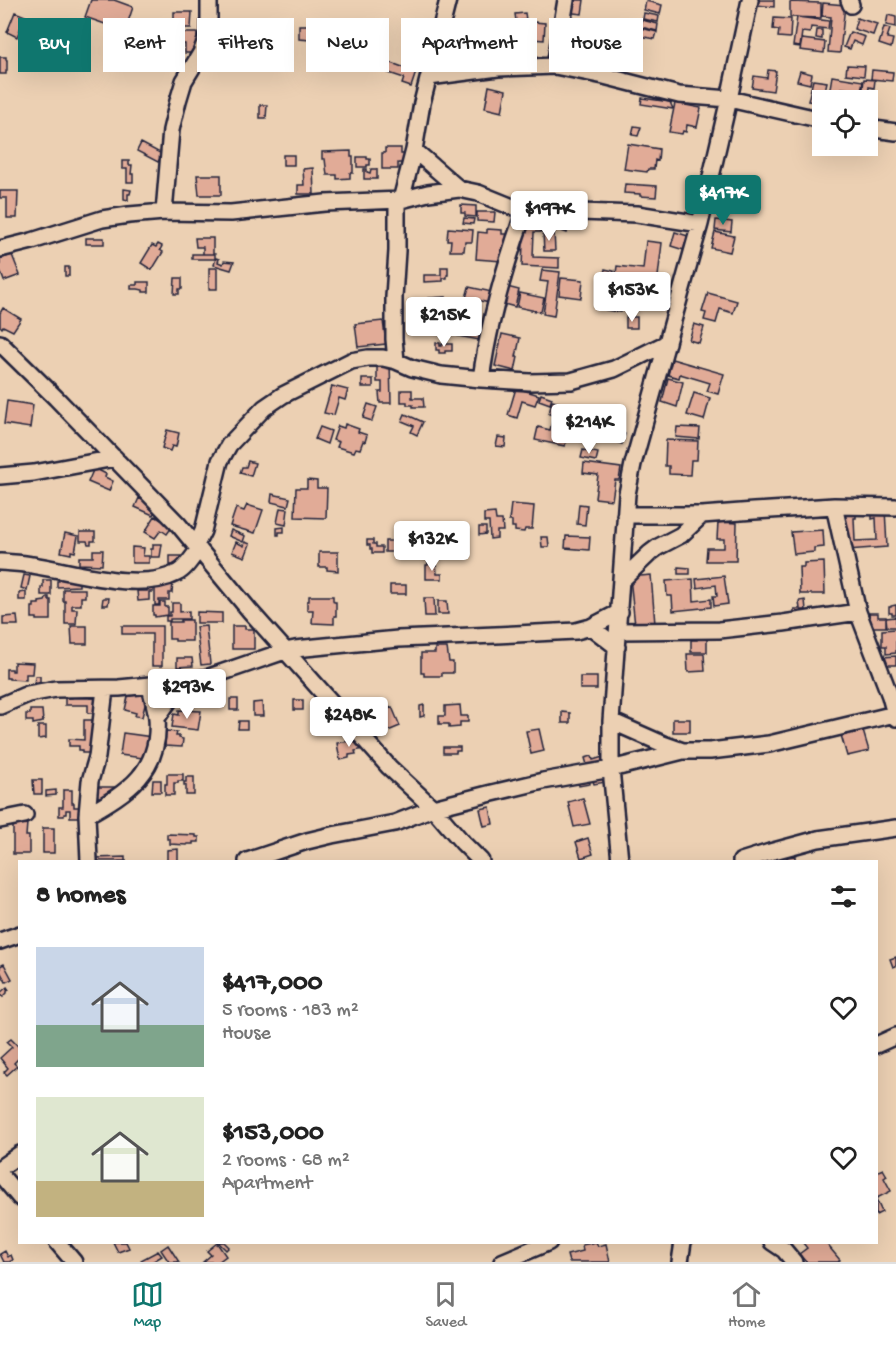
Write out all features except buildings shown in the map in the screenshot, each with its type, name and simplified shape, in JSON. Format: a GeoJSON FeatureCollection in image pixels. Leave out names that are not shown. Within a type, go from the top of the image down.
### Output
{"type":"FeatureCollection","features":[{"type":"Feature","properties":{"kind":"street"},"geometry":{"type":"LineString","coordinates":[[164,212],[171,130],[184,81],[201,52],[209,32],[209,0]]}},
{"type":"Feature","properties":{"kind":"street"},"geometry":{"type":"LineString","coordinates":[[396,360],[394,297],[399,200],[414,150],[420,113],[448,0]]}},
{"type":"Feature","properties":{"kind":"street"},"geometry":{"type":"LineString","coordinates":[[563,18],[566,0]]}},
{"type":"Feature","properties":{"kind":"street"},"geometry":{"type":"LineString","coordinates":[[620,860],[611,769],[611,721],[625,515],[633,464],[700,224],[750,0]]}},
{"type":"Feature","properties":{"kind":"street"},"geometry":{"type":"LineString","coordinates":[[429,77],[498,68],[549,66]]}},
{"type":"Feature","properties":{"kind":"street"},"geometry":{"type":"LineString","coordinates":[[584,72],[680,95],[729,99],[812,118]]}},
{"type":"Feature","properties":{"kind":"street"},"geometry":{"type":"LineString","coordinates":[[878,130],[896,132]]}},
{"type":"Feature","properties":{"kind":"street"},"geometry":{"type":"LineString","coordinates":[[414,150],[459,189]]}},
{"type":"Feature","properties":{"kind":"street"},"geometry":{"type":"LineString","coordinates":[[0,249],[102,219],[164,212],[231,213],[325,202],[399,200],[459,189],[478,193],[525,210],[638,214],[700,224]]}},
{"type":"Feature","properties":{"kind":"street"},"geometry":{"type":"LineString","coordinates":[[481,379],[487,340],[501,281],[525,210]]}},
{"type":"Feature","properties":{"kind":"street"},"geometry":{"type":"LineString","coordinates":[[0,343],[178,524],[285,651],[389,767],[433,808],[480,860]]}},
{"type":"Feature","properties":{"kind":"street"},"geometry":{"type":"LineString","coordinates":[[0,562],[32,565],[91,576],[146,581],[162,579],[180,572],[197,547],[220,461],[229,445],[264,408],[283,395],[351,361],[383,358],[441,375],[481,379],[530,382],[571,381],[614,369],[667,343]]}},
{"type":"Feature","properties":{"kind":"street"},"geometry":{"type":"LineString","coordinates":[[0,476],[34,473],[115,458]]}},
{"type":"Feature","properties":{"kind":"street"},"geometry":{"type":"LineString","coordinates":[[250,860],[307,841],[395,824],[433,808],[543,781],[611,769],[682,751],[710,751],[769,744],[895,716],[890,696],[858,612],[834,507]]}},
{"type":"Feature","properties":{"kind":"street"},"geometry":{"type":"LineString","coordinates":[[625,515],[702,515],[754,510],[896,507]]}},
{"type":"Feature","properties":{"kind":"street"},"geometry":{"type":"LineString","coordinates":[[622,580],[650,553],[681,535],[702,515]]}},
{"type":"Feature","properties":{"kind":"street"},"geometry":{"type":"LineString","coordinates":[[178,524],[205,521]]}},
{"type":"Feature","properties":{"kind":"street"},"geometry":{"type":"LineString","coordinates":[[0,705],[28,694],[56,689],[150,686],[209,677],[285,651],[398,639],[576,631],[591,627],[620,612]]}},
{"type":"Feature","properties":{"kind":"street"},"geometry":{"type":"LineString","coordinates":[[591,627],[618,639],[783,623],[858,612]]}},
{"type":"Feature","properties":{"kind":"street"},"geometry":{"type":"LineString","coordinates":[[157,718],[182,682]]}},
{"type":"Feature","properties":{"kind":"street"},"geometry":{"type":"LineString","coordinates":[[87,815],[125,791],[142,776],[151,761],[156,740],[157,718],[150,686]]}},
{"type":"Feature","properties":{"kind":"street"},"geometry":{"type":"LineString","coordinates":[[89,860],[87,815],[90,781],[97,757],[105,689]]}},
{"type":"Feature","properties":{"kind":"street"},"geometry":{"type":"LineString","coordinates":[[611,721],[682,751]]}},
{"type":"Feature","properties":{"kind":"street"},"geometry":{"type":"LineString","coordinates":[[0,820],[25,815]]}},
{"type":"Feature","properties":{"kind":"street"},"geometry":{"type":"LineString","coordinates":[[744,860],[818,839],[896,828]]}},
{"type":"Feature","properties":{"kind":"street"},"geometry":{"type":"LineString","coordinates":[[0,941],[18,935]]}},
{"type":"Feature","properties":{"kind":"street"},"geometry":{"type":"LineString","coordinates":[[878,1044],[896,1036]]}},
{"type":"Feature","properties":{"kind":"street"},"geometry":{"type":"LineString","coordinates":[[0,1168],[18,1155]]}},
{"type":"Feature","properties":{"kind":"street"},"geometry":{"type":"LineString","coordinates":[[0,1174],[18,1196]]}},
{"type":"Feature","properties":{"kind":"street"},"geometry":{"type":"LineString","coordinates":[[59,1244],[74,1262]]}},
{"type":"Feature","properties":{"kind":"street"},"geometry":{"type":"LineString","coordinates":[[502,1262],[544,1244]]}},
{"type":"Feature","properties":{"kind":"street"},"geometry":{"type":"LineString","coordinates":[[680,1262],[684,1244]]}},
{"type":"Feature","properties":{"kind":"street"},"geometry":{"type":"LineString","coordinates":[[775,1244],[784,1250],[794,1262]]}}]}
